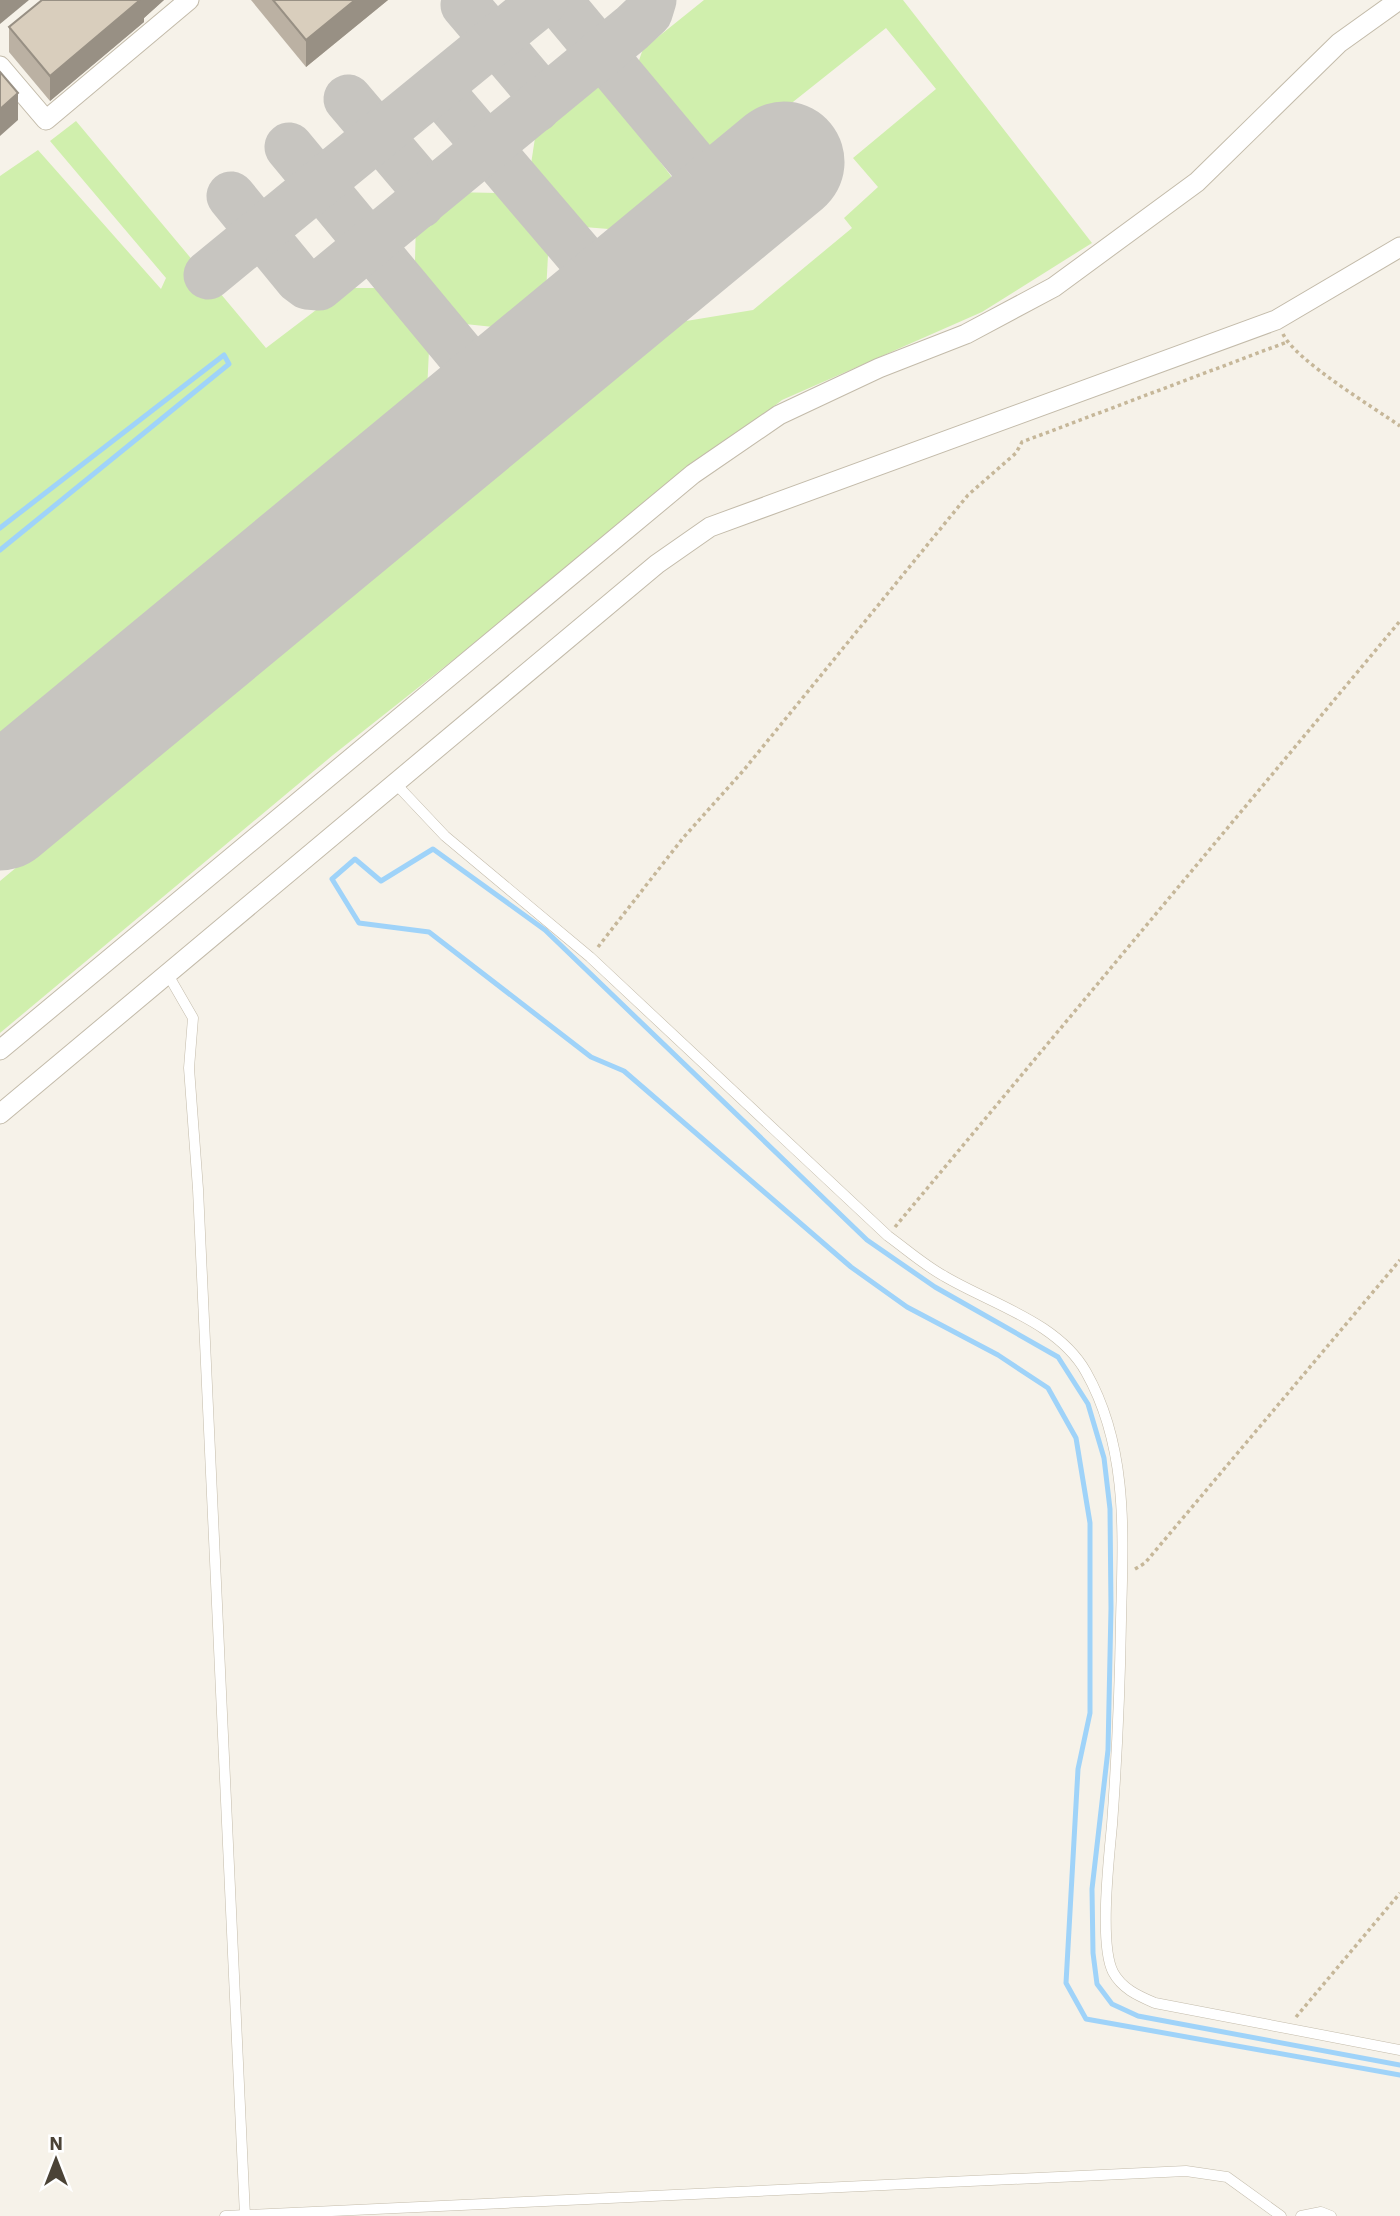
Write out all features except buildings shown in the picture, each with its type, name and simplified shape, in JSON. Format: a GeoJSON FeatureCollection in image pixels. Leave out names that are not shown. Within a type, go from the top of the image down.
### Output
{"type":"FeatureCollection","features":[{"type":"Feature","properties":{"kind":"street"},"geometry":{"type":"LineString","coordinates":[[0,66],[46,120],[189,0]]}},
{"type":"Feature","properties":{"kind":"street"},"geometry":{"type":"LineString","coordinates":[[0,1050],[693,474],[779,415],[879,368],[966,334],[1054,287],[1198,182],[1339,43],[1399,0]]}},
{"type":"Feature","properties":{"kind":"street"},"geometry":{"type":"LineString","coordinates":[[0,1114],[657,564],[710,527],[1276,320],[1400,247]]}},
{"type":"Feature","properties":{"kind":"lane"},"geometry":{"type":"LineString","coordinates":[[395,782],[445,836],[590,957],[888,1236],[942,1275],[1063,1341],[1086,1372],[1117,1460],[1123,1505],[1119,1733],[1108,1872],[1108,1944],[1113,1972],[1130,1991],[1155,2003],[1400,2050]]}},
{"type":"Feature","properties":{"kind":"lane"},"geometry":{"type":"LineString","coordinates":[[167,973],[193,1018],[189,1068],[200,1217],[245,2216]]}},
{"type":"Feature","properties":{"kind":"lane"},"geometry":{"type":"LineString","coordinates":[[225,2216],[1186,2171],[1227,2177],[1281,2216]]}},
{"type":"Feature","properties":{"kind":"lane"},"geometry":{"type":"LineString","coordinates":[[1301,2216],[1321,2212],[1331,2216]]}},
{"type":"Feature","properties":{"kind":"path"},"geometry":{"type":"LineString","coordinates":[[1276,320],[1287,342],[1400,426]]}},
{"type":"Feature","properties":{"kind":"path"},"geometry":{"type":"LineString","coordinates":[[590,957],[683,838],[743,772],[968,495],[1016,453],[1022,442],[1287,342]]}},
{"type":"Feature","properties":{"kind":"path"},"geometry":{"type":"LineString","coordinates":[[888,1236],[1400,621]]}},
{"type":"Feature","properties":{"kind":"path"},"geometry":{"type":"LineString","coordinates":[[1122,1568],[1136,1569],[1144,1563],[1400,1259]]}},
{"type":"Feature","properties":{"kind":"path"},"geometry":{"type":"LineString","coordinates":[[1287,2029],[1400,1893]]}},
{"type":"Feature","properties":{"kind":"green space"},"geometry":{"type":"Polygon","coordinates":[[[704,0],[903,0],[1092,243],[982,312],[782,400],[333,755],[0,1033],[0,881],[674,323],[753,310],[852,228],[844,218],[878,187],[853,158],[936,89],[886,28],[764,125],[757,117],[732,141],[718,147],[710,147],[702,143],[638,63],[643,49],[704,0]]]}},
{"type":"Feature","properties":{"kind":"green space"},"geometry":{"type":"Polygon","coordinates":[[[592,81],[611,97],[671,176],[672,185],[667,191],[621,230],[584,227],[531,164],[537,125],[592,81]]]}},
{"type":"Feature","properties":{"kind":"green space"},"geometry":{"type":"Polygon","coordinates":[[[76,121],[266,348],[345,288],[378,288],[429,350],[427,391],[0,743],[0,176],[38,150],[161,289],[166,278],[50,141],[76,121]]]}},
{"type":"Feature","properties":{"kind":"green space"},"geometry":{"type":"Polygon","coordinates":[[[450,192],[498,193],[548,255],[546,293],[503,328],[465,324],[415,261],[416,219],[450,192]]]}},
{"type":"Feature","properties":{"kind":"waterway"},"geometry":{"type":"LineString","coordinates":[[0,528],[224,355],[229,364],[0,550]]}},
{"type":"Feature","properties":{"kind":"waterway"},"geometry":{"type":"LineString","coordinates":[[1400,2065],[1138,2016],[1112,2004],[1097,1984],[1093,1953],[1092,1889],[1108,1750],[1110,1509],[1104,1458],[1088,1404],[1058,1357],[935,1287],[867,1240],[545,930],[433,849],[381,881],[355,859],[332,879],[359,923],[429,932],[591,1057],[624,1071],[851,1267],[907,1307],[998,1355],[1048,1388],[1076,1438],[1090,1523],[1090,1713],[1078,1769],[1066,1983],[1086,2019],[1400,2075]]}},
{"type":"Feature","properties":{"kind":"taxiway"},"geometry":{"type":"LineString","coordinates":[[208,275],[544,0]]}},
{"type":"Feature","properties":{"kind":"taxiway"},"geometry":{"type":"LineString","coordinates":[[557,0],[693,163]]}},
{"type":"Feature","properties":{"kind":"taxiway"},"geometry":{"type":"LineString","coordinates":[[231,196],[299,279],[307,285],[319,286],[632,28],[648,13],[652,0]]}},
{"type":"Feature","properties":{"kind":"taxiway"},"geometry":{"type":"LineString","coordinates":[[465,5],[538,91],[536,108]]}},
{"type":"Feature","properties":{"kind":"taxiway"},"geometry":{"type":"LineString","coordinates":[[437,88],[583,259]]}},
{"type":"Feature","properties":{"kind":"taxiway"},"geometry":{"type":"LineString","coordinates":[[348,99],[421,185],[420,204]]}},
{"type":"Feature","properties":{"kind":"taxiway"},"geometry":{"type":"LineString","coordinates":[[289,147],[464,358]]}},
{"type":"Feature","properties":{"kind":"runway"},"geometry":{"type":"LineString","coordinates":[[0,810],[784,162]]}}]}
